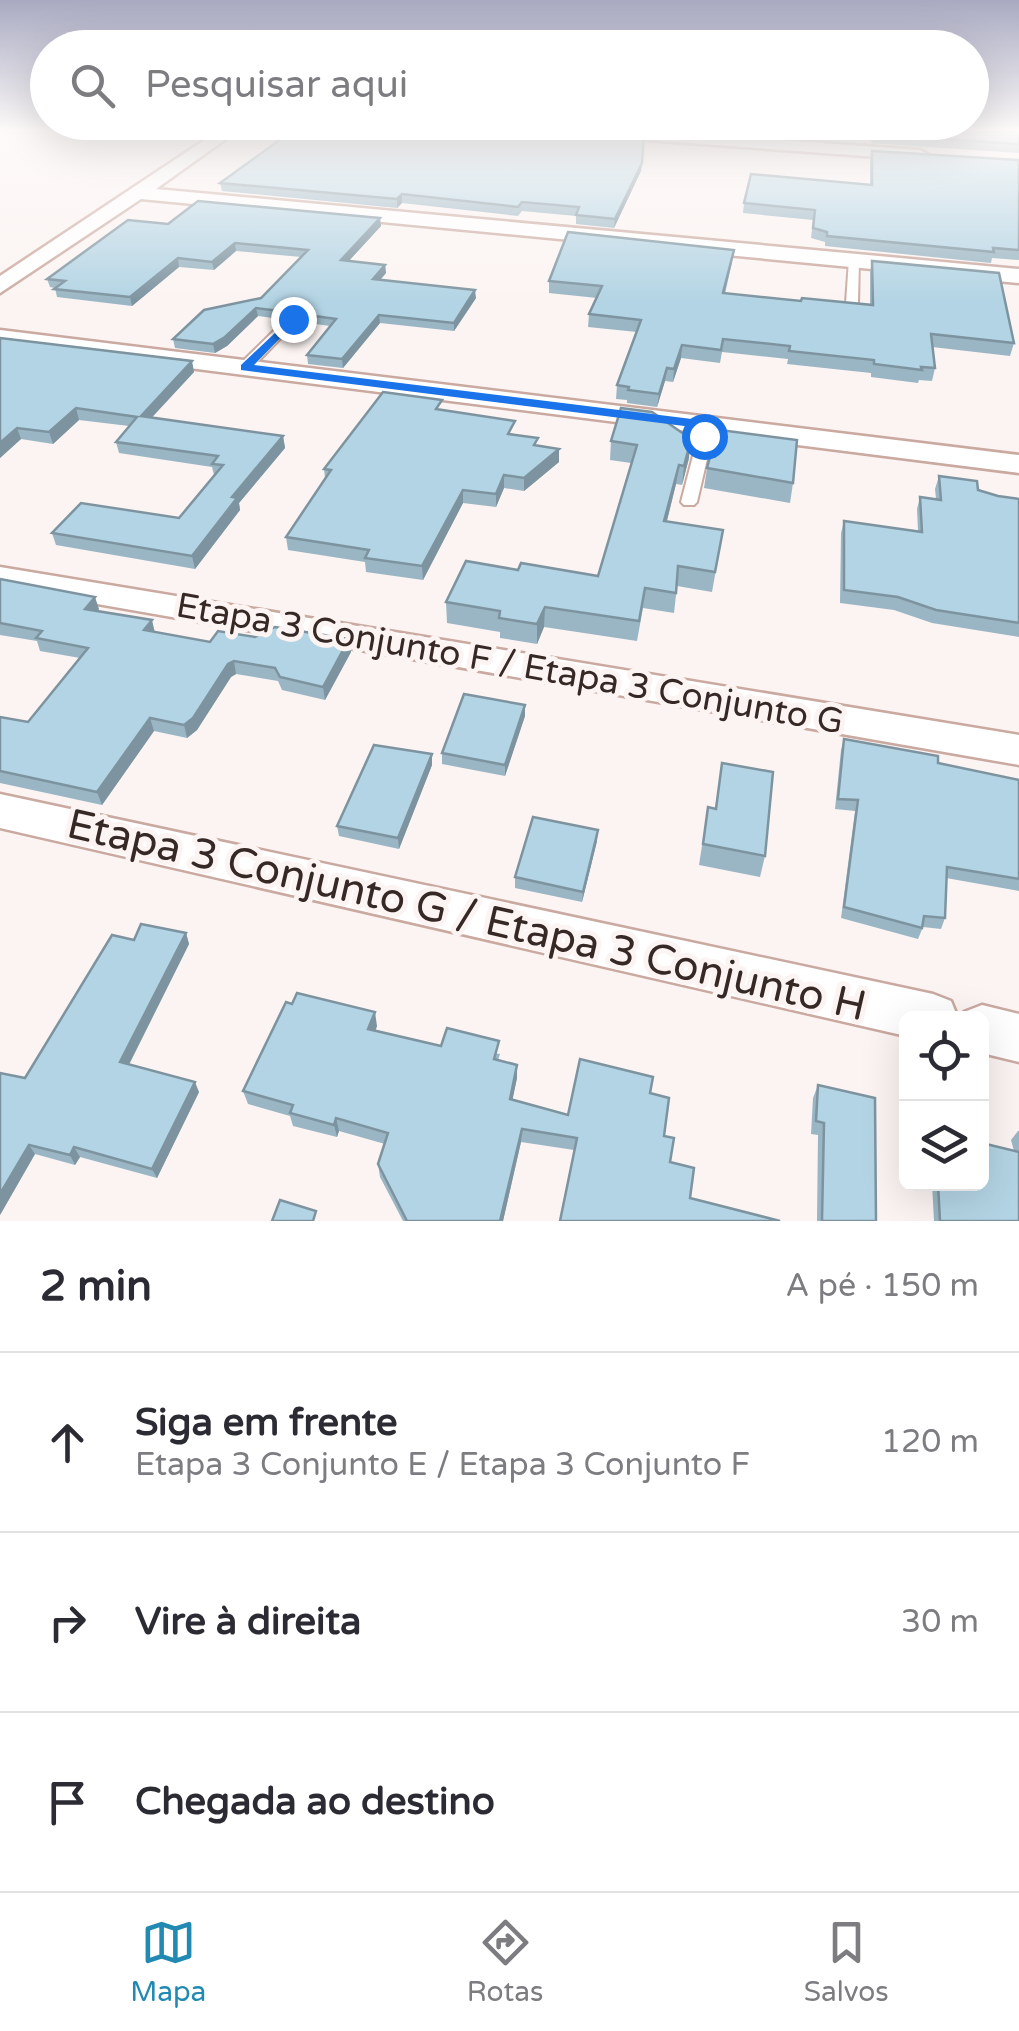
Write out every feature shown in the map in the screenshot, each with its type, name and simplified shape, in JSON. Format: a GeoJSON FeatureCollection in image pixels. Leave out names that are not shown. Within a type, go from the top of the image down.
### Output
{"type":"FeatureCollection","features":[{"type":"Feature","properties":{"kind":"street"},"geometry":{"type":"LineString","coordinates":[[0,286],[144,188]]}},
{"type":"Feature","properties":{"kind":"street"},"geometry":{"type":"LineString","coordinates":[[136,193],[1019,276]]}},
{"type":"Feature","properties":{"kind":"street"},"geometry":{"type":"LineString","coordinates":[[0,337],[1019,464]]}},
{"type":"Feature","properties":{"kind":"street","name":"Etapa 3 Conjunto F / Etapa 3 Conjunto G"},"geometry":{"type":"LineString","coordinates":[[0,577],[1019,750]]}},
{"type":"Feature","properties":{"kind":"street","name":"Etapa 3 Conjunto G / Etapa 3 Conjunto H"},"geometry":{"type":"LineString","coordinates":[[0,810],[902,1011]]}},
{"type":"Feature","properties":{"kind":"street"},"geometry":{"type":"LineString","coordinates":[[989,1032],[1019,1038]]}},
{"type":"Feature","properties":{"kind":"lane"},"geometry":{"type":"LineString","coordinates":[[852,303],[854,260]]}},
{"type":"Feature","properties":{"kind":"lane"},"geometry":{"type":"LineString","coordinates":[[245,368],[293,319]]}},
{"type":"Feature","properties":{"kind":"lane"},"geometry":{"type":"LineString","coordinates":[[689,502],[708,425]]}},
{"type":"Feature","properties":{"kind":"building"},"geometry":{"type":"Polygon","coordinates":[[[275,188],[630,188],[615,219],[576,215],[579,207],[522,202],[518,207],[402,194],[397,199],[275,188]]]}},
{"type":"Feature","properties":{"kind":"building"},"geometry":{"type":"Polygon","coordinates":[[[748,188],[1019,188],[1019,250],[993,248],[994,252],[827,236],[827,232],[813,228],[815,210],[744,203],[748,188]]]}},
{"type":"Feature","properties":{"kind":"building"},"geometry":{"type":"Polygon","coordinates":[[[198,201],[380,218],[341,260],[385,265],[373,279],[475,290],[454,323],[379,315],[342,359],[307,355],[336,319],[300,314],[301,308],[289,304],[279,311],[256,308],[213,344],[173,339],[204,310],[261,298],[308,250],[235,243],[212,262],[178,258],[130,297],[54,289],[65,281],[47,279],[128,220],[168,224],[198,201]]]}},
{"type":"Feature","properties":{"kind":"building"},"geometry":{"type":"Polygon","coordinates":[[[568,232],[734,250],[723,293],[801,301],[802,298],[873,305],[872,261],[999,273],[1014,343],[931,334],[935,368],[921,367],[922,370],[874,364],[874,360],[789,351],[790,346],[723,339],[721,350],[682,345],[674,369],[667,368],[659,394],[628,390],[629,387],[617,385],[641,320],[589,314],[602,286],[549,281],[568,232]]]}},
{"type":"Feature","properties":{"kind":"building"},"geometry":{"type":"Polygon","coordinates":[[[0,338],[192,361],[141,416],[283,436],[232,497],[237,498],[192,556],[52,533],[81,503],[179,518],[223,465],[212,464],[218,456],[116,442],[137,417],[76,408],[49,432],[17,428],[0,443],[0,338]]]}},
{"type":"Feature","properties":{"kind":"building"},"geometry":{"type":"Polygon","coordinates":[[[383,392],[442,400],[436,409],[515,421],[508,434],[538,438],[534,445],[559,449],[524,478],[504,475],[496,494],[463,490],[422,566],[365,558],[369,550],[286,537],[331,470],[324,469],[383,392]]]}},
{"type":"Feature","properties":{"kind":"building"},"geometry":{"type":"Polygon","coordinates":[[[621,408],[652,412],[691,439],[684,466],[679,465],[664,521],[723,530],[715,572],[678,566],[676,593],[645,588],[639,621],[545,607],[537,624],[499,618],[500,611],[446,602],[466,561],[518,570],[521,563],[598,576],[637,445],[611,441],[621,408]]]}},
{"type":"Feature","properties":{"kind":"building"},"geometry":{"type":"Polygon","coordinates":[[[720,430],[797,440],[793,483],[707,468],[711,453],[715,456],[720,430]]]}},
{"type":"Feature","properties":{"kind":"building"},"geometry":{"type":"Polygon","coordinates":[[[939,476],[977,481],[978,490],[1019,499],[1019,623],[936,610],[898,597],[844,590],[844,521],[922,532],[920,497],[941,500],[939,476]]]}},
{"type":"Feature","properties":{"kind":"building"},"geometry":{"type":"Polygon","coordinates":[[[0,579],[95,597],[85,609],[152,620],[144,630],[210,642],[218,631],[255,637],[275,627],[349,639],[323,687],[280,677],[275,668],[234,661],[228,664],[193,718],[184,725],[150,718],[97,792],[0,771],[0,717],[28,722],[88,648],[36,638],[42,631],[0,623],[0,579]]]}},
{"type":"Feature","properties":{"kind":"building"},"geometry":{"type":"Polygon","coordinates":[[[464,694],[525,705],[505,765],[442,753],[464,694]]]}},
{"type":"Feature","properties":{"kind":"building"},"geometry":{"type":"Polygon","coordinates":[[[844,739],[938,756],[938,763],[1019,780],[1019,879],[947,867],[945,918],[924,916],[922,928],[844,907],[858,800],[838,799],[844,739]]]}},
{"type":"Feature","properties":{"kind":"building"},"geometry":{"type":"Polygon","coordinates":[[[374,745],[432,754],[398,838],[337,826],[374,745]]]}},
{"type":"Feature","properties":{"kind":"building"},"geometry":{"type":"Polygon","coordinates":[[[722,763],[773,772],[765,856],[703,844],[708,807],[716,809],[722,763]]]}},
{"type":"Feature","properties":{"kind":"building"},"geometry":{"type":"Polygon","coordinates":[[[533,817],[598,830],[583,892],[515,877],[533,817]]]}},
{"type":"Feature","properties":{"kind":"building"},"geometry":{"type":"Polygon","coordinates":[[[141,924],[186,933],[120,1062],[195,1082],[152,1169],[74,1147],[70,1155],[29,1145],[0,1194],[0,1073],[25,1078],[112,935],[134,940],[141,924]]]}},
{"type":"Feature","properties":{"kind":"building"},"geometry":{"type":"Polygon","coordinates":[[[297,993],[375,1012],[368,1029],[441,1046],[447,1028],[499,1041],[494,1059],[517,1065],[510,1099],[568,1115],[580,1059],[653,1077],[650,1093],[669,1098],[664,1136],[674,1138],[670,1162],[694,1168],[690,1198],[780,1221],[560,1221],[577,1138],[522,1129],[500,1221],[407,1221],[378,1164],[388,1133],[336,1118],[334,1125],[290,1113],[293,1105],[243,1091],[286,1002],[292,1004],[297,993]]]}},
{"type":"Feature","properties":{"kind":"building"},"geometry":{"type":"Polygon","coordinates":[[[818,1085],[875,1098],[876,1221],[822,1221],[824,1123],[816,1121],[818,1085]]]}},
{"type":"Feature","properties":{"kind":"building"},"geometry":{"type":"Polygon","coordinates":[[[989,1145],[1019,1152],[1019,1221],[940,1221],[938,1191],[989,1191],[989,1145]]]}},
{"type":"Feature","properties":{"kind":"building"},"geometry":{"type":"Polygon","coordinates":[[[280,1200],[316,1211],[313,1221],[272,1221],[280,1200]]]}},
{"type":"Feature","properties":{"kind":"route"},"geometry":{"type":"LineString","coordinates":[[293,319],[245,368],[708,425],[704,436]]}}]}
